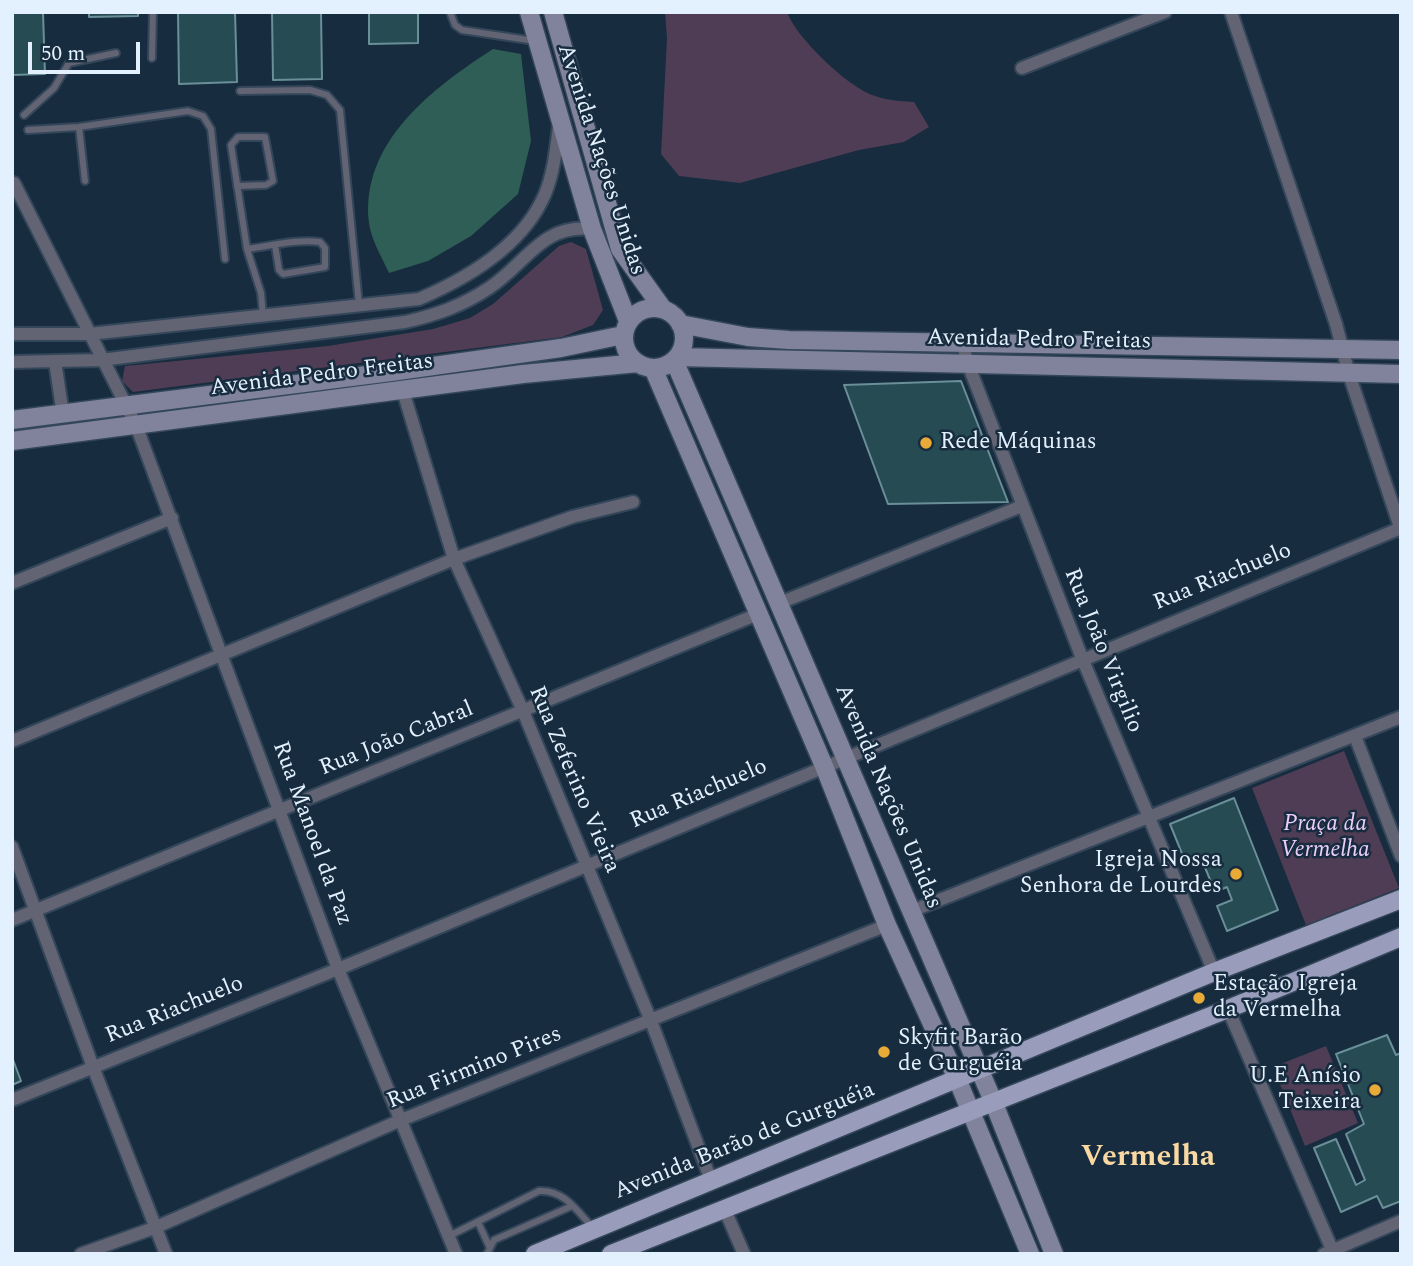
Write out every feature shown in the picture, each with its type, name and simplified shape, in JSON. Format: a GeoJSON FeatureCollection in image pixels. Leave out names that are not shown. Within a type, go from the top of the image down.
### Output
{"type":"FeatureCollection","features":[{"type":"Feature","properties":{"kind":"main road","name":"Avenida Nações Unidas"},"geometry":{"type":"LineString","coordinates":[[529,12],[559,125],[626,328]]}},
{"type":"Feature","properties":{"kind":"main road","name":"Avenida Nações Unidas"},"geometry":{"type":"LineString","coordinates":[[553,12],[620,250],[663,309]]}},
{"type":"Feature","properties":{"kind":"main road"},"geometry":{"type":"LineString","coordinates":[[643,309],[663,309],[680,324],[683,341],[676,358],[645,365],[627,352],[626,328],[643,309]]}},
{"type":"Feature","properties":{"kind":"main road","name":"Avenida Pedro Freitas"},"geometry":{"type":"LineString","coordinates":[[680,324],[748,337],[789,340],[1401,351]]}},
{"type":"Feature","properties":{"kind":"main road","name":"Avenida Pedro Freitas"},"geometry":{"type":"LineString","coordinates":[[12,420],[128,407],[531,352],[626,328]]}},
{"type":"Feature","properties":{"kind":"main road","name":"Avenida Nações Unidas"},"geometry":{"type":"LineString","coordinates":[[676,358],[777,604],[993,1101],[1052,1253]]}},
{"type":"Feature","properties":{"kind":"main road","name":"Avenida Pedro Freitas"},"geometry":{"type":"LineString","coordinates":[[676,358],[1401,374]]}},
{"type":"Feature","properties":{"kind":"main road","name":"Avenida Nações Unidas"},"geometry":{"type":"LineString","coordinates":[[645,365],[824,766],[887,925],[958,1081],[1030,1254]]}},
{"type":"Feature","properties":{"kind":"main road","name":"Avenida Pedro Freitas"},"geometry":{"type":"LineString","coordinates":[[12,441],[403,391],[645,365]]}},
{"type":"Feature","properties":{"kind":"main road","name":"Avenida Barão de Gurguéia"},"geometry":{"type":"LineString","coordinates":[[535,1254],[958,1081],[979,1069],[1214,972],[1401,898]]}},
{"type":"Feature","properties":{"kind":"main road"},"geometry":{"type":"LineString","coordinates":[[611,1254],[1228,1009],[1401,937]]}},
{"type":"Feature","properties":{"kind":"street"},"geometry":{"type":"LineString","coordinates":[[1022,68],[1165,12]]}},
{"type":"Feature","properties":{"kind":"street"},"geometry":{"type":"LineString","coordinates":[[1231,12],[1336,324],[1349,374],[1401,529]]}},
{"type":"Feature","properties":{"kind":"street"},"geometry":{"type":"LineString","coordinates":[[12,334],[89,334],[419,299],[452,285],[496,254],[524,228],[544,196],[553,168],[559,125]]}},
{"type":"Feature","properties":{"kind":"street"},"geometry":{"type":"LineString","coordinates":[[14,183],[101,360],[128,407]]}},
{"type":"Feature","properties":{"kind":"street"},"geometry":{"type":"LineString","coordinates":[[12,362],[101,360],[363,327],[442,314],[492,286],[556,232],[570,228],[592,229]]}},
{"type":"Feature","properties":{"kind":"street"},"geometry":{"type":"LineString","coordinates":[[359,306],[363,327]]}},
{"type":"Feature","properties":{"kind":"street","name":"Rua João Virgilio"},"geometry":{"type":"LineString","coordinates":[[961,341],[1082,658],[1214,972]]}},
{"type":"Feature","properties":{"kind":"street"},"geometry":{"type":"LineString","coordinates":[[55,361],[62,415]]}},
{"type":"Feature","properties":{"kind":"street","name":"Rua Zeferino Vieira"},"geometry":{"type":"LineString","coordinates":[[403,391],[454,559],[523,711],[651,1021],[712,1183]]}},
{"type":"Feature","properties":{"kind":"street","name":"Rua Manoel da Paz"},"geometry":{"type":"LineString","coordinates":[[128,407],[223,653],[338,969],[456,1254]]}},
{"type":"Feature","properties":{"kind":"street"},"geometry":{"type":"LineString","coordinates":[[12,741],[454,559],[572,517],[633,502]]}},
{"type":"Feature","properties":{"kind":"street"},"geometry":{"type":"LineString","coordinates":[[777,604],[1022,506]]}},
{"type":"Feature","properties":{"kind":"street"},"geometry":{"type":"LineString","coordinates":[[12,583],[172,518]]}},
{"type":"Feature","properties":{"kind":"street","name":"Rua Riachuelo"},"geometry":{"type":"LineString","coordinates":[[12,1100],[338,969],[1082,658],[1401,529]]}},
{"type":"Feature","properties":{"kind":"street","name":"Rua João Cabral"},"geometry":{"type":"LineString","coordinates":[[12,920],[758,614]]}},
{"type":"Feature","properties":{"kind":"street"},"geometry":{"type":"LineString","coordinates":[[909,912],[1148,820],[1401,717]]}},
{"type":"Feature","properties":{"kind":"street"},"geometry":{"type":"LineString","coordinates":[[1355,736],[1401,856]]}},
{"type":"Feature","properties":{"kind":"street"},"geometry":{"type":"LineString","coordinates":[[12,847],[166,1254]]}},
{"type":"Feature","properties":{"kind":"street","name":"Rua Firmino Pires"},"geometry":{"type":"LineString","coordinates":[[81,1254],[154,1228],[401,1121],[887,925]]}},
{"type":"Feature","properties":{"kind":"street"},"geometry":{"type":"LineString","coordinates":[[1228,1009],[1330,1253],[1401,1221]]}},
{"type":"Feature","properties":{"kind":"street"},"geometry":{"type":"LineString","coordinates":[[724,1208],[744,1254]]}},
{"type":"Feature","properties":{"kind":"lane"},"geometry":{"type":"LineString","coordinates":[[152,58],[153,12]]}},
{"type":"Feature","properties":{"kind":"lane"},"geometry":{"type":"LineString","coordinates":[[450,12],[455,25],[462,30],[537,41]]}},
{"type":"Feature","properties":{"kind":"lane"},"geometry":{"type":"LineString","coordinates":[[24,115],[54,88],[69,63],[116,52]]}},
{"type":"Feature","properties":{"kind":"lane"},"geometry":{"type":"LineString","coordinates":[[240,91],[310,90],[327,95],[340,110],[359,306]]}},
{"type":"Feature","properties":{"kind":"lane"},"geometry":{"type":"LineString","coordinates":[[29,130],[79,127],[188,111],[203,116],[211,129],[225,259]]}},
{"type":"Feature","properties":{"kind":"lane"},"geometry":{"type":"LineString","coordinates":[[79,127],[85,181]]}},
{"type":"Feature","properties":{"kind":"lane"},"geometry":{"type":"LineString","coordinates":[[237,186],[266,185],[273,181],[265,137],[232,140],[237,186],[247,249],[261,293],[263,316]]}},
{"type":"Feature","properties":{"kind":"lane"},"geometry":{"type":"LineString","coordinates":[[247,249],[275,245],[320,242],[325,248],[325,267],[283,274],[279,270],[275,245]]}},
{"type":"Feature","properties":{"kind":"lane"},"geometry":{"type":"LineString","coordinates":[[449,1236],[539,1191],[558,1192],[595,1230]]}},
{"type":"Feature","properties":{"kind":"lane"},"geometry":{"type":"LineString","coordinates":[[488,1250],[494,1240],[572,1206]]}},
{"type":"Feature","properties":{"kind":"lane"},"geometry":{"type":"LineString","coordinates":[[478,1222],[488,1250]]}},
{"type":"Feature","properties":{"kind":"green space"},"geometry":{"type":"Polygon","coordinates":[[[665,12],[787,12],[807,43],[838,73],[877,97],[914,102],[929,127],[904,142],[859,150],[740,183],[679,176],[661,154],[667,38],[665,12]]]}},
{"type":"Feature","properties":{"kind":"green space"},"geometry":{"type":"Polygon","coordinates":[[[571,242],[586,249],[603,310],[593,325],[562,337],[133,392],[122,381],[125,366],[328,346],[433,329],[470,318],[493,304],[559,246],[571,242]]]}},
{"type":"Feature","properties":{"kind":"green space","name":"Praça da Vermelha"},"geometry":{"type":"Polygon","coordinates":[[[1344,751],[1399,888],[1306,925],[1252,788],[1344,751]]]}},
{"type":"Feature","properties":{"kind":"green space"},"geometry":{"type":"Polygon","coordinates":[[[1326,1046],[1358,1123],[1305,1146],[1273,1067],[1326,1046]]]}},
{"type":"Feature","properties":{"kind":"shaded area"},"geometry":{"type":"Polygon","coordinates":[[[493,49],[521,54],[531,141],[518,194],[471,236],[428,261],[389,273],[374,242],[369,223],[369,194],[376,167],[388,143],[405,120],[447,81],[493,49]]]}},
{"type":"Feature","properties":{"kind":"building"},"geometry":{"type":"Polygon","coordinates":[[[12,12],[43,12],[45,74],[12,75],[12,12]]]}},
{"type":"Feature","properties":{"kind":"building"},"geometry":{"type":"Polygon","coordinates":[[[89,12],[138,12],[138,16],[89,17],[89,12]]]}},
{"type":"Feature","properties":{"kind":"building"},"geometry":{"type":"Polygon","coordinates":[[[178,12],[235,12],[237,82],[179,84],[178,12]]]}},
{"type":"Feature","properties":{"kind":"building"},"geometry":{"type":"Polygon","coordinates":[[[272,12],[321,12],[322,79],[273,80],[272,12]]]}},
{"type":"Feature","properties":{"kind":"building"},"geometry":{"type":"Polygon","coordinates":[[[369,12],[418,12],[418,43],[369,44],[369,12]]]}},
{"type":"Feature","properties":{"kind":"building","name":"Rede Máquinas"},"geometry":{"type":"Polygon","coordinates":[[[961,381],[1008,502],[888,504],[844,385],[961,381]]]}},
{"type":"Feature","properties":{"kind":"building","name":"Igreja Nossa Senhora de Lourdes"},"geometry":{"type":"Polygon","coordinates":[[[1234,798],[1278,910],[1227,931],[1217,906],[1232,900],[1227,887],[1215,892],[1200,855],[1185,861],[1170,824],[1234,798]]]}},
{"type":"Feature","properties":{"kind":"building","name":"U.E Anísio Teixeira"},"geometry":{"type":"Polygon","coordinates":[[[1387,1035],[1396,1055],[1401,1053],[1401,1201],[1383,1208],[1377,1196],[1341,1212],[1314,1148],[1336,1139],[1356,1185],[1365,1180],[1346,1134],[1364,1124],[1336,1054],[1387,1035]]]}},
{"type":"Feature","properties":{"kind":"building"},"geometry":{"type":"Polygon","coordinates":[[[12,1057],[21,1081],[12,1085],[12,1057]]]}},
{"type":"Feature","properties":{"kind":"place","name":"Rede Máquinas"},"geometry":{"type":"Point","coordinates":[926,443]}},
{"type":"Feature","properties":{"kind":"place","name":"Igreja Nossa Senhora de Lourdes"},"geometry":{"type":"Point","coordinates":[1236,874]}},
{"type":"Feature","properties":{"kind":"place","name":"Estação Igreja da Vermelha"},"geometry":{"type":"Point","coordinates":[1199,998]}},
{"type":"Feature","properties":{"kind":"place","name":"Skyfit Barão de Gurguéia"},"geometry":{"type":"Point","coordinates":[884,1052]}},
{"type":"Feature","properties":{"kind":"place","name":"U.E Anísio Teixeira"},"geometry":{"type":"Point","coordinates":[1375,1090]}},
{"type":"Feature","properties":{"kind":"district","name":"Vermelha"},"geometry":{"type":"Point","coordinates":[1148,1159]}}]}
